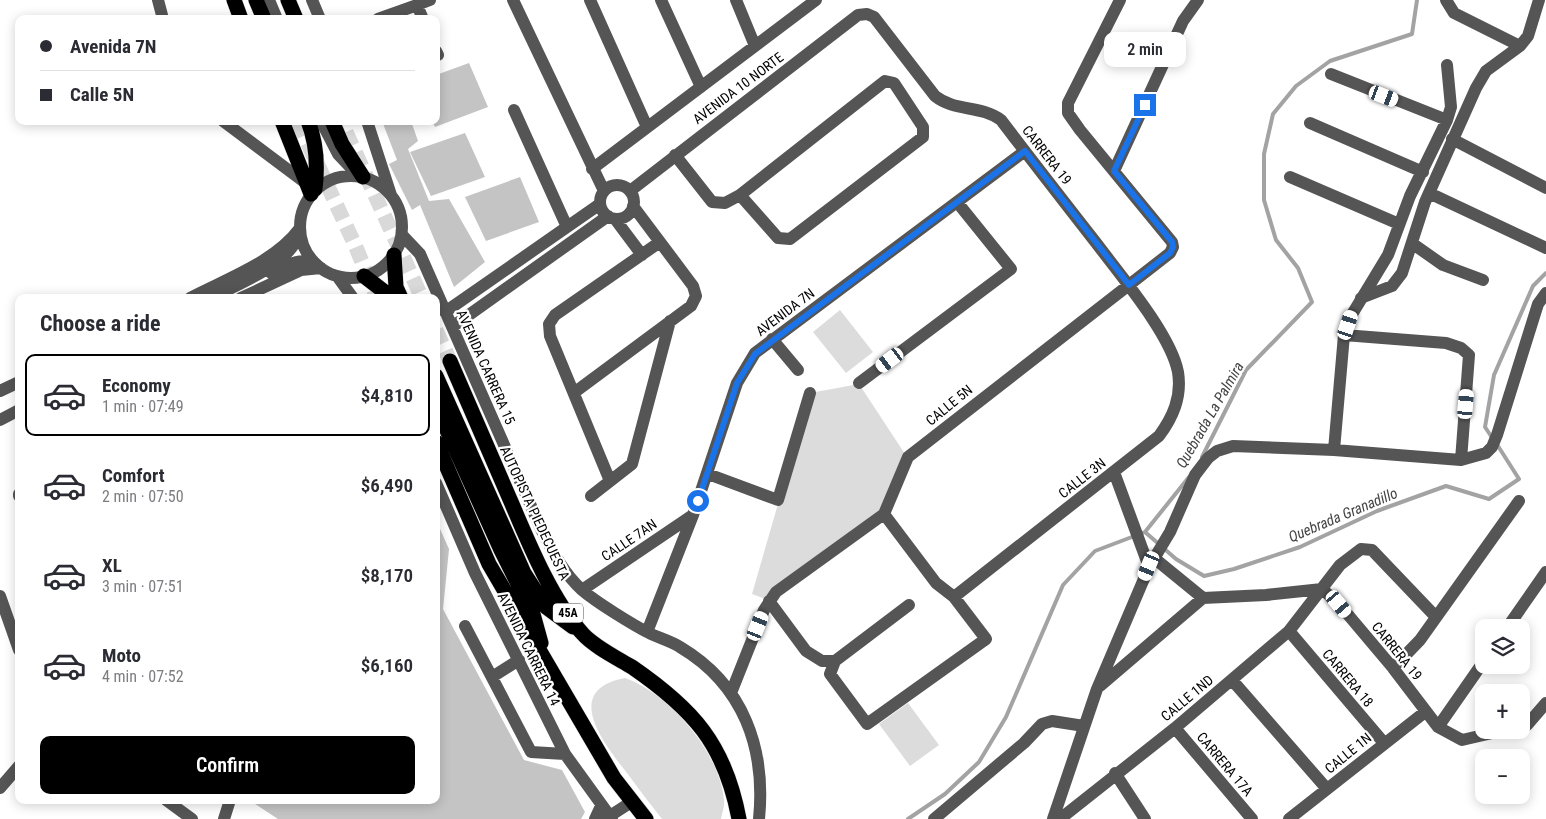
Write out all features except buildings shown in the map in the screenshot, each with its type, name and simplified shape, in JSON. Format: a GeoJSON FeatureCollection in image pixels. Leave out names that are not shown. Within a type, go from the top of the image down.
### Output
{"type":"FeatureCollection","features":[{"type":"Feature","properties":{"kind":"highway"},"geometry":{"type":"LineString","coordinates":[[234,0],[240,15]]}},
{"type":"Feature","properties":{"kind":"highway"},"geometry":{"type":"LineString","coordinates":[[247,0],[253,15]]}},
{"type":"Feature","properties":{"kind":"highway"},"geometry":{"type":"LineString","coordinates":[[256,0],[262,15]]}},
{"type":"Feature","properties":{"kind":"highway"},"geometry":{"type":"LineString","coordinates":[[280,0],[286,15]]}},
{"type":"Feature","properties":{"kind":"highway"},"geometry":{"type":"LineString","coordinates":[[288,0],[294,15]]}},
{"type":"Feature","properties":{"kind":"highway"},"geometry":{"type":"LineString","coordinates":[[284,125],[314,188]]}},
{"type":"Feature","properties":{"kind":"highway"},"geometry":{"type":"LineString","coordinates":[[310,125],[314,137],[317,156],[314,188]]}},
{"type":"Feature","properties":{"kind":"highway"},"geometry":{"type":"LineString","coordinates":[[334,125],[342,144],[361,177]]}},
{"type":"Feature","properties":{"kind":"highway"},"geometry":{"type":"LineString","coordinates":[[394,255],[396,287],[399,294]]}},
{"type":"Feature","properties":{"kind":"highway"},"geometry":{"type":"LineString","coordinates":[[364,276],[386,294]]}},
{"type":"Feature","properties":{"kind":"highway","name":"AUTOPISTA PIEDECUESTA"},"geometry":{"type":"LineString","coordinates":[[450,361],[528,540],[551,587],[582,634],[670,693],[691,714],[707,735],[724,764],[739,819]]}},
{"type":"Feature","properties":{"kind":"highway"},"geometry":{"type":"LineString","coordinates":[[440,385],[524,573],[546,607],[582,634]]}},
{"type":"Feature","properties":{"kind":"highway"},"geometry":{"type":"LineString","coordinates":[[440,415],[501,550],[533,614],[546,662]]}},
{"type":"Feature","properties":{"kind":"highway"},"geometry":{"type":"LineString","coordinates":[[440,451],[489,564],[614,778],[646,819]]}},
{"type":"Feature","properties":{"kind":"street"},"geometry":{"type":"LineString","coordinates":[[158,0],[162,15]]}},
{"type":"Feature","properties":{"kind":"street"},"geometry":{"type":"LineString","coordinates":[[265,0],[271,15]]}},
{"type":"Feature","properties":{"kind":"street"},"geometry":{"type":"LineString","coordinates":[[269,0],[275,15]]}},
{"type":"Feature","properties":{"kind":"street"},"geometry":{"type":"LineString","coordinates":[[312,0],[318,15]]}},
{"type":"Feature","properties":{"kind":"street"},"geometry":{"type":"LineString","coordinates":[[389,15],[430,0]]}},
{"type":"Feature","properties":{"kind":"street"},"geometry":{"type":"LineString","coordinates":[[445,312],[600,204],[604,191],[513,0]]}},
{"type":"Feature","properties":{"kind":"street"},"geometry":{"type":"LineString","coordinates":[[590,0],[647,127]]}},
{"type":"Feature","properties":{"kind":"street"},"geometry":{"type":"LineString","coordinates":[[662,0],[700,87]]}},
{"type":"Feature","properties":{"kind":"street"},"geometry":{"type":"LineString","coordinates":[[736,0],[755,46]]}},
{"type":"Feature","properties":{"kind":"street"},"geometry":{"type":"LineString","coordinates":[[592,169],[814,0]]}},
{"type":"Feature","properties":{"kind":"street","name":"CALLE 5N"},"geometry":{"type":"LineString","coordinates":[[884,514],[908,457],[1170,253],[1173,247],[1172,242],[1068,113],[1068,103],[1120,0]]}},
{"type":"Feature","properties":{"kind":"street"},"geometry":{"type":"LineString","coordinates":[[1114,171],[1183,22],[1198,0]]}},
{"type":"Feature","properties":{"kind":"street"},"geometry":{"type":"LineString","coordinates":[[1446,0],[1454,13],[1520,46]]}},
{"type":"Feature","properties":{"kind":"street"},"geometry":{"type":"LineString","coordinates":[[1361,298],[1392,286],[1402,273],[1429,193],[1476,88],[1486,71],[1520,46],[1528,36],[1536,1]]}},
{"type":"Feature","properties":{"kind":"street"},"geometry":{"type":"LineString","coordinates":[[417,5],[421,15]]}},
{"type":"Feature","properties":{"kind":"street","name":"CARRERA 19"},"geometry":{"type":"LineString","coordinates":[[867,14],[874,17],[935,96],[950,105],[990,112],[1001,120],[1129,285],[1173,354]]}},
{"type":"Feature","properties":{"kind":"street","name":"AVENIDA 10 NORTE"},"geometry":{"type":"LineString","coordinates":[[630,191],[858,15],[867,14]]}},
{"type":"Feature","properties":{"kind":"street"},"geometry":{"type":"LineString","coordinates":[[1334,450],[1344,335],[1351,316],[1388,255],[1410,196],[1447,120],[1451,107],[1447,65]]}},
{"type":"Feature","properties":{"kind":"street"},"geometry":{"type":"LineString","coordinates":[[1331,74],[1447,120]]}},
{"type":"Feature","properties":{"kind":"street"},"geometry":{"type":"LineString","coordinates":[[676,155],[712,202],[725,203],[740,195],[885,81],[894,83],[923,127],[923,137],[790,239],[778,238],[740,195]]}},
{"type":"Feature","properties":{"kind":"street"},"geometry":{"type":"LineString","coordinates":[[514,110],[567,227]]}},
{"type":"Feature","properties":{"kind":"street"},"geometry":{"type":"LineString","coordinates":[[1310,123],[1423,172]]}},
{"type":"Feature","properties":{"kind":"street"},"geometry":{"type":"LineString","coordinates":[[228,125],[314,188]]}},
{"type":"Feature","properties":{"kind":"street"},"geometry":{"type":"LineString","coordinates":[[318,125],[323,152],[314,188],[302,210],[300,230],[302,243],[310,257],[319,267]]}},
{"type":"Feature","properties":{"kind":"street"},"geometry":{"type":"LineString","coordinates":[[323,125],[338,154],[361,177]]}},
{"type":"Feature","properties":{"kind":"street"},"geometry":{"type":"LineString","coordinates":[[368,125],[391,195]]}},
{"type":"Feature","properties":{"kind":"street"},"geometry":{"type":"LineString","coordinates":[[1452,139],[1546,188]]}},
{"type":"Feature","properties":{"kind":"street","name":"AVENIDA 7N"},"geometry":{"type":"LineString","coordinates":[[647,632],[708,474],[737,383],[755,354],[772,339],[1025,151]]}},
{"type":"Feature","properties":{"kind":"street"},"geometry":{"type":"LineString","coordinates":[[230,294],[293,262],[309,260],[336,276],[350,278],[364,276],[386,264],[394,255],[402,235],[399,207],[391,195],[377,182],[361,177],[338,177],[314,188]]}},
{"type":"Feature","properties":{"kind":"street"},"geometry":{"type":"LineString","coordinates":[[1290,177],[1399,224]]}},
{"type":"Feature","properties":{"kind":"street"},"geometry":{"type":"LineString","coordinates":[[452,327],[612,218],[623,218],[630,213],[633,206],[633,198],[630,191],[617,185],[604,191]]}},
{"type":"Feature","properties":{"kind":"street"},"geometry":{"type":"LineString","coordinates":[[1429,193],[1546,248]]}},
{"type":"Feature","properties":{"kind":"street"},"geometry":{"type":"LineString","coordinates":[[859,383],[1011,269],[957,202]]}},
{"type":"Feature","properties":{"kind":"street"},"geometry":{"type":"LineString","coordinates":[[600,204],[642,255]]}},
{"type":"Feature","properties":{"kind":"street"},"geometry":{"type":"LineString","coordinates":[[575,392],[690,306],[696,296],[693,286],[633,206]]}},
{"type":"Feature","properties":{"kind":"street"},"geometry":{"type":"LineString","coordinates":[[198,294],[253,265],[290,241],[300,230]]}},
{"type":"Feature","properties":{"kind":"street"},"geometry":{"type":"LineString","coordinates":[[220,294],[261,272],[287,255],[300,230]]}},
{"type":"Feature","properties":{"kind":"street","name":"AVENIDA CARRERA 15"},"geometry":{"type":"LineString","coordinates":[[402,235],[420,254],[437,294]]}},
{"type":"Feature","properties":{"kind":"street"},"geometry":{"type":"LineString","coordinates":[[610,480],[575,392],[550,336],[548,324],[555,314],[660,242]]}},
{"type":"Feature","properties":{"kind":"street"},"geometry":{"type":"LineString","coordinates":[[1413,244],[1443,265],[1483,280]]}},
{"type":"Feature","properties":{"kind":"street"},"geometry":{"type":"LineString","coordinates":[[250,294],[301,270],[319,267]]}},
{"type":"Feature","properties":{"kind":"street"},"geometry":{"type":"LineString","coordinates":[[336,276],[350,294]]}},
{"type":"Feature","properties":{"kind":"street"},"geometry":{"type":"LineString","coordinates":[[1053,819],[1097,689],[1154,559],[1170,532],[1195,475],[1208,458],[1218,451],[1233,446],[1334,450],[1461,460],[1486,453],[1492,447],[1538,304],[1546,293]]}},
{"type":"Feature","properties":{"kind":"street","name":"AVENIDA CARRERA 15"},"geometry":{"type":"LineString","coordinates":[[440,300],[542,531],[560,564],[582,590],[647,632],[680,647],[710,670],[730,693],[743,714],[759,758],[762,791],[759,819]]}},
{"type":"Feature","properties":{"kind":"street"},"geometry":{"type":"LineString","coordinates":[[592,496],[632,464],[670,321]]}},
{"type":"Feature","properties":{"kind":"street"},"geometry":{"type":"LineString","coordinates":[[1344,335],[1446,343],[1461,348],[1469,355],[1461,460]]}},
{"type":"Feature","properties":{"kind":"street"},"geometry":{"type":"LineString","coordinates":[[772,339],[798,370]]}},
{"type":"Feature","properties":{"kind":"street","name":"CALLE 3N"},"geometry":{"type":"LineString","coordinates":[[954,597],[1159,436],[1171,420],[1179,396],[1178,374],[1173,354]]}},
{"type":"Feature","properties":{"kind":"street"},"geometry":{"type":"LineString","coordinates":[[0,391],[15,384]]}},
{"type":"Feature","properties":{"kind":"street"},"geometry":{"type":"LineString","coordinates":[[708,474],[778,500],[810,393]]}},
{"type":"Feature","properties":{"kind":"street"},"geometry":{"type":"LineString","coordinates":[[1,420],[15,412]]}},
{"type":"Feature","properties":{"kind":"street"},"geometry":{"type":"LineString","coordinates":[[1114,472],[1141,543],[1154,559],[1204,598]]}},
{"type":"Feature","properties":{"kind":"street","name":"AVENIDA CARRERA 14"},"geometry":{"type":"LineString","coordinates":[[440,492],[475,573],[565,754],[609,818]]}},
{"type":"Feature","properties":{"kind":"street"},"geometry":{"type":"LineString","coordinates":[[1393,668],[1420,640],[1519,501]]}},
{"type":"Feature","properties":{"kind":"street"},"geometry":{"type":"LineString","coordinates":[[730,693],[769,601],[776,592],[884,514],[936,583],[954,597],[986,639],[867,724],[830,674],[834,661],[909,605]]}},
{"type":"Feature","properties":{"kind":"street","name":"CALLE 7AN"},"geometry":{"type":"LineString","coordinates":[[582,590],[693,515]]}},
{"type":"Feature","properties":{"kind":"street","name":"CALLE 1ND"},"geometry":{"type":"LineString","coordinates":[[1060,819],[1115,773],[1175,728],[1288,631],[1340,565],[1361,550],[1366,548],[1372,550],[1436,617]]}},
{"type":"Feature","properties":{"kind":"street"},"geometry":{"type":"LineString","coordinates":[[1513,619],[1546,572]]}},
{"type":"Feature","properties":{"kind":"street"},"geometry":{"type":"LineString","coordinates":[[1097,689],[1204,598],[1266,595],[1322,589]]}},
{"type":"Feature","properties":{"kind":"street","name":"CARRERA 19"},"geometry":{"type":"LineString","coordinates":[[1322,589],[1339,604],[1393,668],[1438,727]]}},
{"type":"Feature","properties":{"kind":"street"},"geometry":{"type":"LineString","coordinates":[[0,596],[15,629]]}},
{"type":"Feature","properties":{"kind":"street"},"geometry":{"type":"LineString","coordinates":[[769,601],[806,651],[822,661],[834,661]]}},
{"type":"Feature","properties":{"kind":"street"},"geometry":{"type":"LineString","coordinates":[[465,626],[531,752],[565,754]]}},
{"type":"Feature","properties":{"kind":"street","name":"CARRERA 18"},"geometry":{"type":"LineString","coordinates":[[1288,631],[1384,743]]}},
{"type":"Feature","properties":{"kind":"street"},"geometry":{"type":"LineString","coordinates":[[492,677],[518,660]]}},
{"type":"Feature","properties":{"kind":"street"},"geometry":{"type":"LineString","coordinates":[[1475,674],[1438,727],[1462,740],[1475,737]]}},
{"type":"Feature","properties":{"kind":"street"},"geometry":{"type":"LineString","coordinates":[[1232,680],[1327,789]]}},
{"type":"Feature","properties":{"kind":"street"},"geometry":{"type":"LineString","coordinates":[[1530,722],[1546,703]]}},
{"type":"Feature","properties":{"kind":"street","name":"CALLE 1N"},"geometry":{"type":"LineString","coordinates":[[1289,819],[1425,712]]}},
{"type":"Feature","properties":{"kind":"street"},"geometry":{"type":"LineString","coordinates":[[934,819],[1024,742],[1042,724],[1052,722],[1084,726]]}},
{"type":"Feature","properties":{"kind":"street","name":"CARRERA 17A"},"geometry":{"type":"LineString","coordinates":[[1175,728],[1252,819]]}},
{"type":"Feature","properties":{"kind":"street"},"geometry":{"type":"LineString","coordinates":[[0,788],[15,771]]}},
{"type":"Feature","properties":{"kind":"street"},"geometry":{"type":"LineString","coordinates":[[1115,773],[1145,819]]}},
{"type":"Feature","properties":{"kind":"street"},"geometry":{"type":"LineString","coordinates":[[609,818],[632,802]]}},
{"type":"Feature","properties":{"kind":"street"},"geometry":{"type":"LineString","coordinates":[[171,804],[192,819]]}},
{"type":"Feature","properties":{"kind":"street"},"geometry":{"type":"LineString","coordinates":[[224,819],[229,804]]}},
{"type":"Feature","properties":{"kind":"street"},"geometry":{"type":"LineString","coordinates":[[595,819],[601,806]]}},
{"type":"Feature","properties":{"kind":"shaded area"},"geometry":{"type":"Polygon","coordinates":[[[840,310],[873,352],[846,373],[813,332],[840,310]]]}},
{"type":"Feature","properties":{"kind":"shaded area"},"geometry":{"type":"Polygon","coordinates":[[[859,384],[907,457],[883,513],[768,600],[752,594],[810,393],[859,384]]]}},
{"type":"Feature","properties":{"kind":"shaded area"},"geometry":{"type":"Polygon","coordinates":[[[625,678],[642,686],[675,711],[703,745],[713,763],[720,782],[724,802],[721,819],[662,819],[608,748],[593,719],[591,706],[595,694],[606,684],[625,678]]]}},
{"type":"Feature","properties":{"kind":"shaded area"},"geometry":{"type":"Polygon","coordinates":[[[908,703],[939,745],[910,766],[879,724],[908,703]]]}},
{"type":"Feature","properties":{"kind":"waterway","name":"Quebrada La Palmira"},"geometry":{"type":"LineString","coordinates":[[1202,457],[1246,370],[1312,302],[1298,268],[1276,240],[1264,200],[1264,154],[1273,114],[1296,86],[1330,61],[1412,34],[1417,0]]}},
{"type":"Feature","properties":{"kind":"waterway","name":"Quebrada Granadillo"},"geometry":{"type":"LineString","coordinates":[[1491,436],[1485,427],[1494,375],[1533,286],[1546,273]]}},
{"type":"Feature","properties":{"kind":"waterway","name":"Quebrada Granadillo"},"geometry":{"type":"LineString","coordinates":[[1145,532],[1176,559],[1204,576],[1234,569],[1300,547],[1377,511],[1446,486],[1489,499],[1519,479],[1498,446]]}},
{"type":"Feature","properties":{"kind":"waterway","name":"Quebrada La Palmira"},"geometry":{"type":"LineString","coordinates":[[908,819],[945,794],[979,762],[1006,717],[1063,585],[1095,551],[1145,532],[1189,477]]}},
{"type":"Feature","properties":{"kind":"tunnel"},"geometry":{"type":"LineString","coordinates":[[299,125],[355,245],[375,294]]}},
{"type":"Feature","properties":{"kind":"tunnel"},"geometry":{"type":"LineString","coordinates":[[346,132],[420,294]]}},
{"type":"Feature","properties":{"kind":"tunnel"},"geometry":{"type":"LineString","coordinates":[[440,339],[450,361]]}},
{"type":"Feature","properties":{"kind":"route"},"geometry":{"type":"LineString","coordinates":[[698,501],[737,383],[755,354],[772,339],[1025,151],[1129,285],[1170,253],[1173,247],[1172,242],[1139,204],[1114,171],[1145,105]]}}]}
